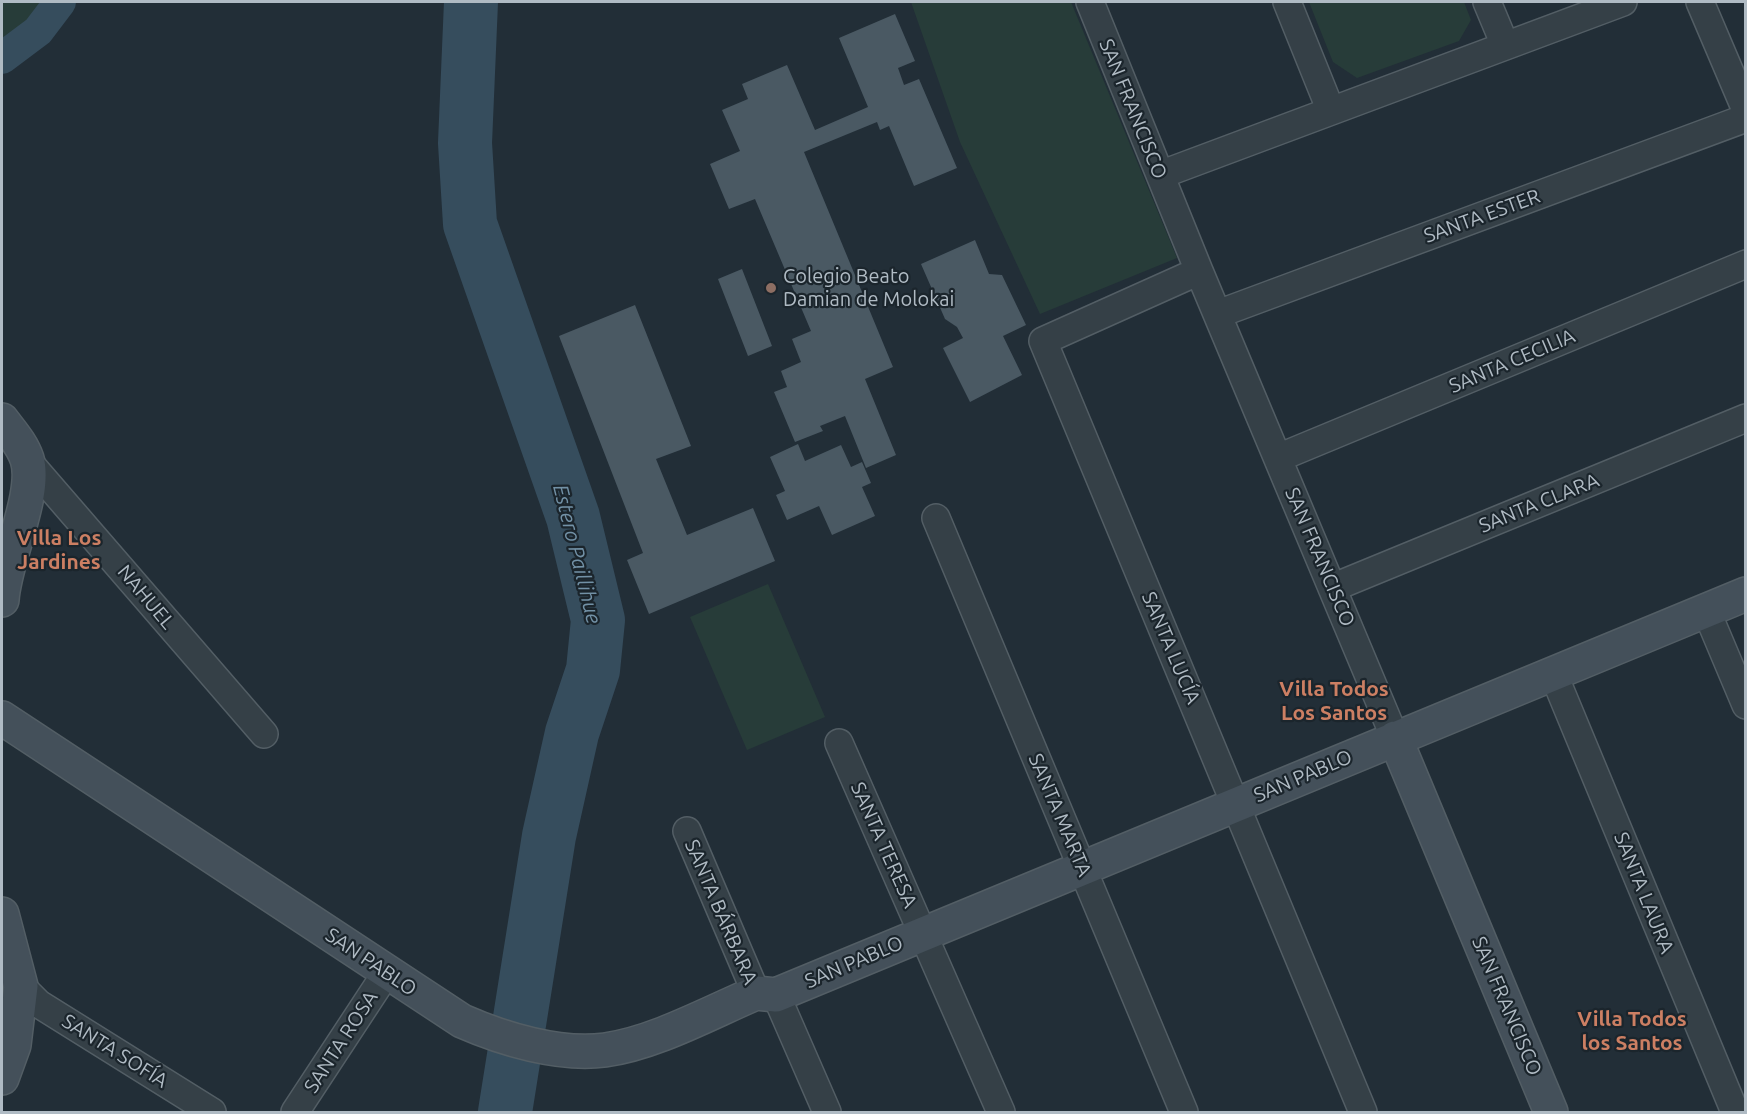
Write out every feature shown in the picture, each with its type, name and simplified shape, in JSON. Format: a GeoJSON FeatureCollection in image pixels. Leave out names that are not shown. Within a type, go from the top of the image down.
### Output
{"type":"FeatureCollection","features":[{"type":"Feature","properties":{"kind":"street","name":"SAN FRANCISCO"},"geometry":{"type":"LineString","coordinates":[[1090,2],[1199,271],[1551,1113]]}},
{"type":"Feature","properties":{"kind":"street"},"geometry":{"type":"LineString","coordinates":[[1287,2],[1331,111]]}},
{"type":"Feature","properties":{"kind":"street"},"geometry":{"type":"LineString","coordinates":[[1487,2],[1505,45]]}},
{"type":"Feature","properties":{"kind":"street"},"geometry":{"type":"LineString","coordinates":[[1160,175],[1623,2]]}},
{"type":"Feature","properties":{"kind":"street"},"geometry":{"type":"LineString","coordinates":[[1700,2],[1746,110]]}},
{"type":"Feature","properties":{"kind":"street","name":"SANTA ESTER"},"geometry":{"type":"LineString","coordinates":[[1218,314],[1746,118]]}},
{"type":"Feature","properties":{"kind":"street","name":"SANTA CECILIA"},"geometry":{"type":"LineString","coordinates":[[1278,458],[1746,264]]}},
{"type":"Feature","properties":{"kind":"street","name":"SANTA LUCÍA"},"geometry":{"type":"LineString","coordinates":[[1199,271],[1043,341],[1363,1113]]}},
{"type":"Feature","properties":{"kind":"street","name":"SANTA CLARA"},"geometry":{"type":"LineString","coordinates":[[1332,588],[1746,418]]}},
{"type":"Feature","properties":{"kind":"street"},"geometry":{"type":"LineString","coordinates":[[2,420],[17,439],[27,460],[28,481],[24,509],[2,591],[2,600]]}},
{"type":"Feature","properties":{"kind":"street","name":"NAHUEL"},"geometry":{"type":"LineString","coordinates":[[27,460],[264,734]]}},
{"type":"Feature","properties":{"kind":"street","name":"SANTA MARTA"},"geometry":{"type":"LineString","coordinates":[[936,518],[1184,1113]]}},
{"type":"Feature","properties":{"kind":"street","name":"SAN PABLO"},"geometry":{"type":"LineString","coordinates":[[2,718],[387,972],[440,1010],[488,1032],[578,1051],[605,1050],[633,1043],[922,934],[1746,594]]}},
{"type":"Feature","properties":{"kind":"street"},"geometry":{"type":"LineString","coordinates":[[1706,610],[1746,705]]}},
{"type":"Feature","properties":{"kind":"street","name":"SANTA LAURA"},"geometry":{"type":"LineString","coordinates":[[1553,673],[1735,1113]]}},
{"type":"Feature","properties":{"kind":"street","name":"SANTA TERESA"},"geometry":{"type":"LineString","coordinates":[[838,743],[1001,1113]]}},
{"type":"Feature","properties":{"kind":"street","name":"SANTA BÁRBARA"},"geometry":{"type":"LineString","coordinates":[[687,831],[827,1113]]}},
{"type":"Feature","properties":{"kind":"street"},"geometry":{"type":"LineString","coordinates":[[2,914],[21,987],[14,1045],[2,1078]]}},
{"type":"Feature","properties":{"kind":"street","name":"SANTA ROSA"},"geometry":{"type":"LineString","coordinates":[[295,1113],[387,972]]}},
{"type":"Feature","properties":{"kind":"street","name":"SANTA SOFÍA"},"geometry":{"type":"LineString","coordinates":[[21,987],[39,1004],[212,1113]]}},
{"type":"Feature","properties":{"kind":"green space"},"geometry":{"type":"Polygon","coordinates":[[[2,2],[57,2],[2,51],[2,2]]]}},
{"type":"Feature","properties":{"kind":"green space"},"geometry":{"type":"Polygon","coordinates":[[[911,2],[1071,2],[1177,258],[1040,314],[960,142],[911,2]]]}},
{"type":"Feature","properties":{"kind":"green space"},"geometry":{"type":"Polygon","coordinates":[[[1309,2],[1464,2],[1471,20],[1459,41],[1357,78],[1333,62],[1309,2]]]}},
{"type":"Feature","properties":{"kind":"green space"},"geometry":{"type":"Polygon","coordinates":[[[768,584],[825,717],[747,750],[690,617],[768,584]]]}},
{"type":"Feature","properties":{"kind":"building"},"geometry":{"type":"Polygon","coordinates":[[[895,14],[915,61],[898,68],[904,85],[919,79],[957,168],[914,186],[889,126],[880,130],[877,122],[804,152],[893,367],[865,379],[896,455],[866,468],[845,416],[820,426],[823,431],[795,442],[774,392],[787,387],[781,371],[801,362],[792,339],[811,331],[755,199],[729,209],[710,164],[740,151],[722,110],[748,99],[742,84],[787,65],[815,130],[868,107],[839,38],[895,14]]]}},
{"type":"Feature","properties":{"kind":"building"},"geometry":{"type":"Polygon","coordinates":[[[975,240],[989,274],[1002,275],[1026,325],[1003,336],[1022,375],[970,402],[943,348],[963,338],[957,327],[945,319],[921,264],[975,240]]]}},
{"type":"Feature","properties":{"kind":"building"},"geometry":{"type":"Polygon","coordinates":[[[742,269],[772,346],[748,356],[718,279],[742,269]]]}},
{"type":"Feature","properties":{"kind":"building"},"geometry":{"type":"Polygon","coordinates":[[[635,305],[691,446],[656,459],[687,535],[753,508],[775,561],[649,614],[627,560],[643,553],[559,336],[635,305]]]}},
{"type":"Feature","properties":{"kind":"building"},"geometry":{"type":"Polygon","coordinates":[[[798,444],[805,461],[841,445],[851,467],[862,462],[871,483],[862,487],[875,516],[832,535],[819,506],[787,520],[776,495],[785,491],[770,457],[798,444]]]}},
{"type":"Feature","properties":{"kind":"waterway"},"geometry":{"type":"LineString","coordinates":[[2,58],[38,31],[60,2]]}},
{"type":"Feature","properties":{"kind":"waterway","name":"Estero Paillihue"},"geometry":{"type":"LineString","coordinates":[[471,2],[465,143],[470,224],[573,517],[598,620],[593,670],[572,733],[549,836],[505,1112]]}},
{"type":"Feature","properties":{"kind":"place","name":"Colegio Beato Damian de Molokai"},"geometry":{"type":"Point","coordinates":[771,288]}},
{"type":"Feature","properties":{"kind":"district","name":"Villa Los Jardines"},"geometry":{"type":"Point","coordinates":[59,550]}},
{"type":"Feature","properties":{"kind":"district","name":"Villa Todos Los Santos"},"geometry":{"type":"Point","coordinates":[1334,701]}},
{"type":"Feature","properties":{"kind":"district","name":"Villa Todos los Santos"},"geometry":{"type":"Point","coordinates":[1632,1031]}}]}
